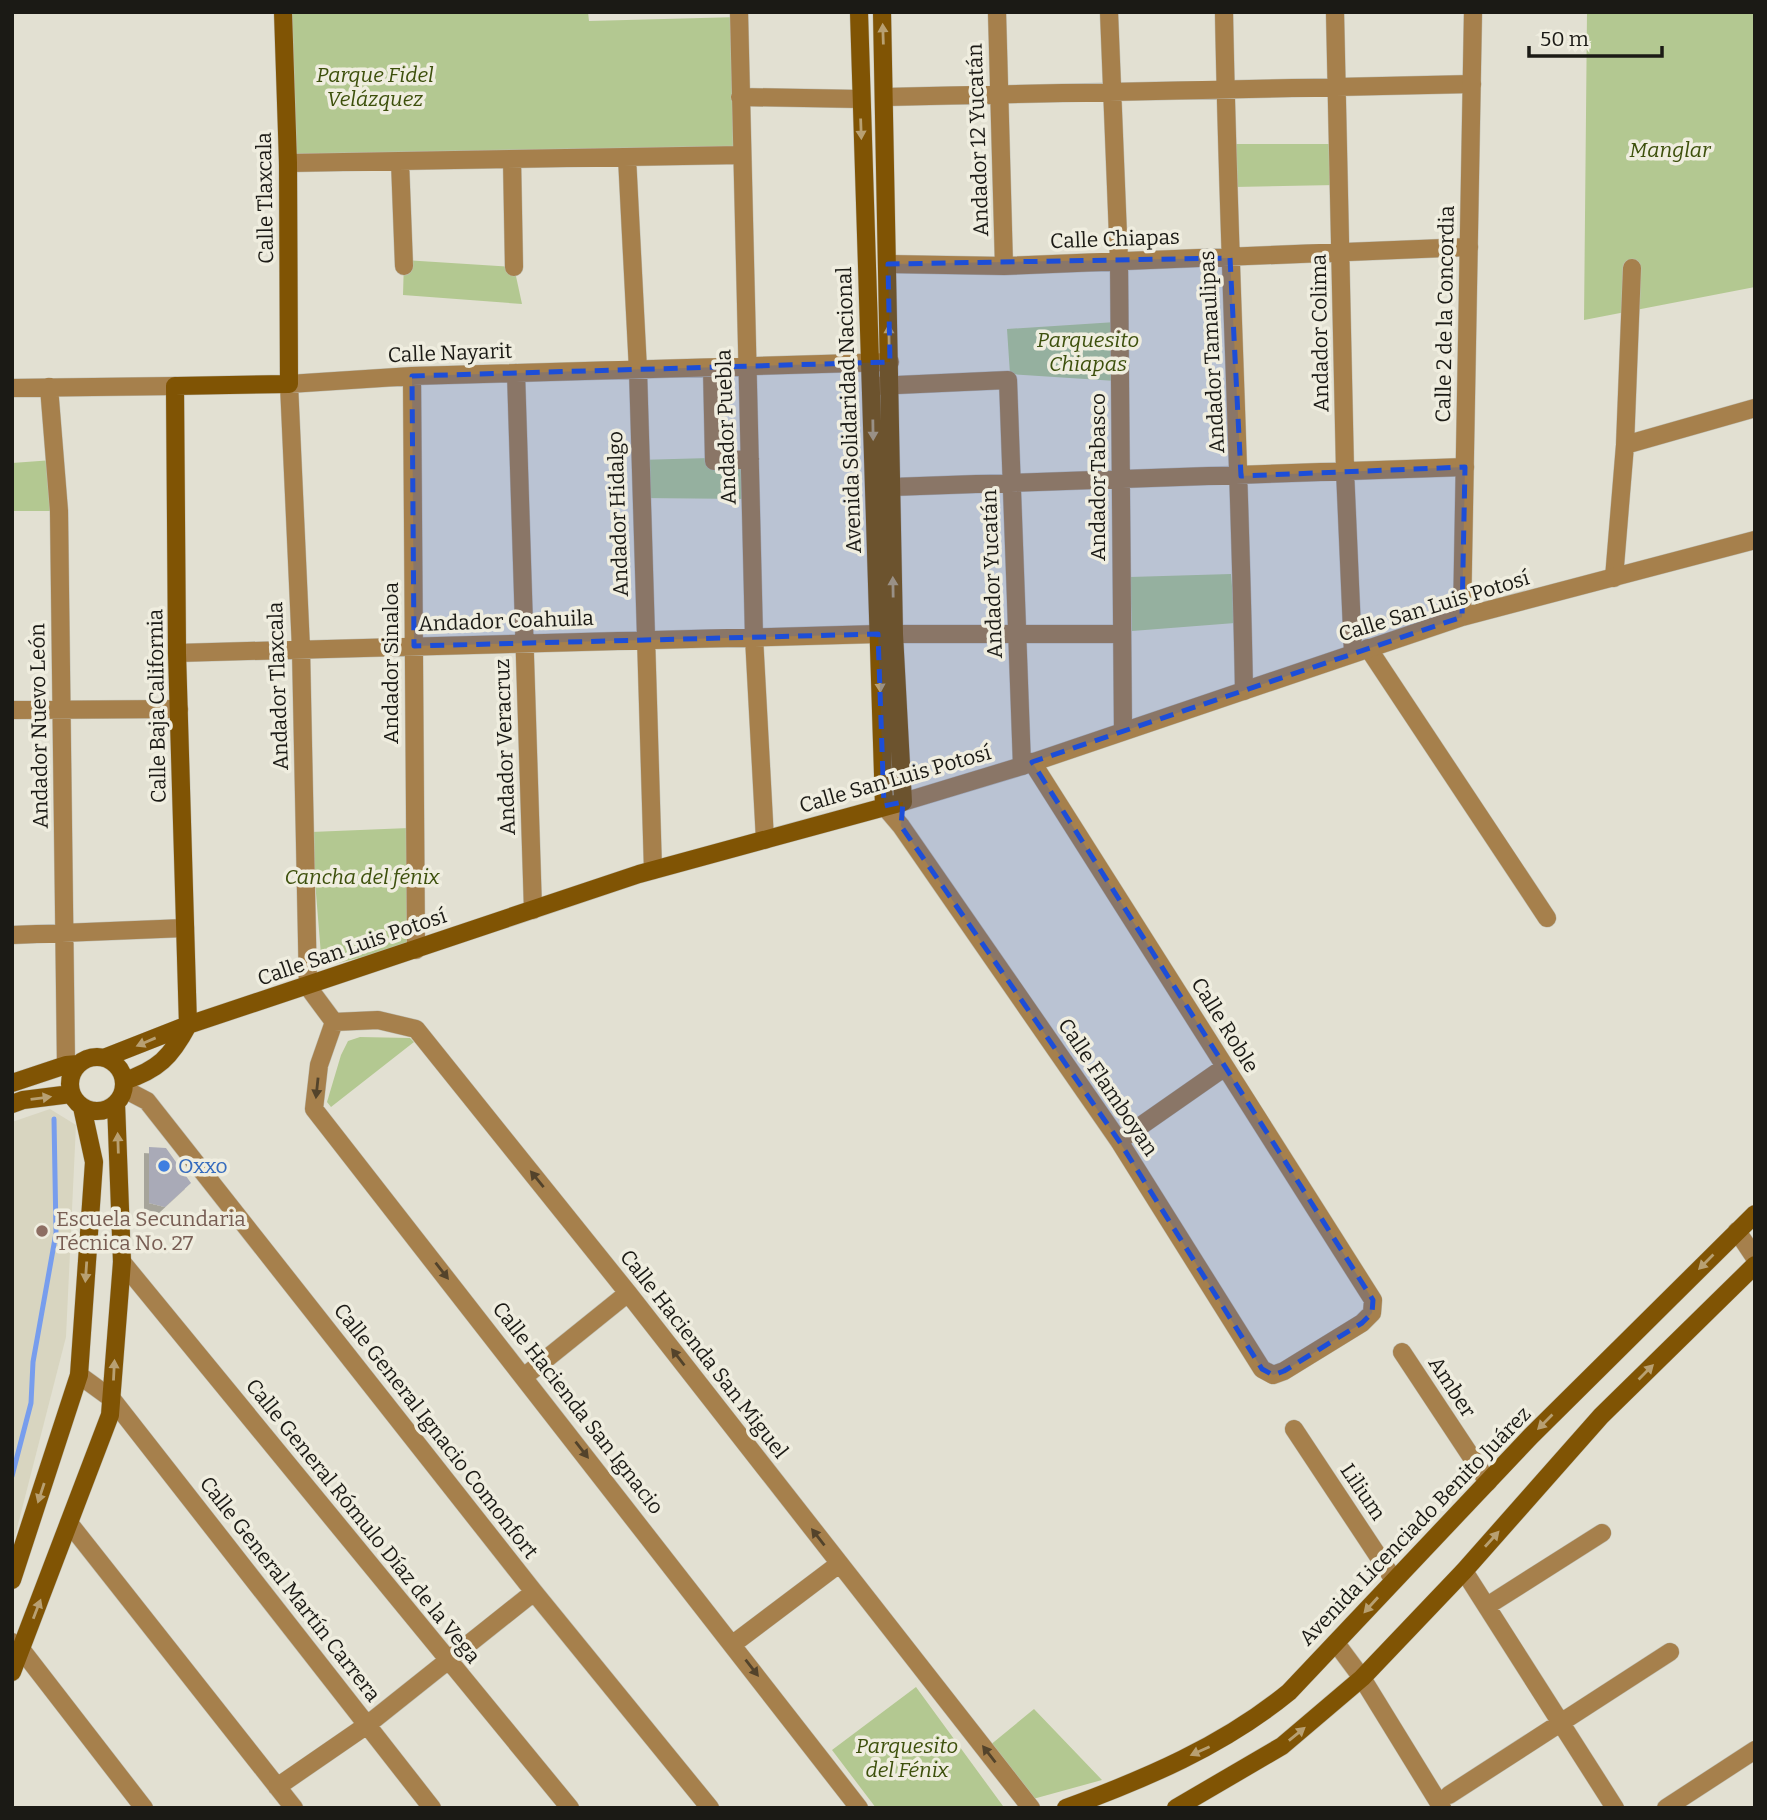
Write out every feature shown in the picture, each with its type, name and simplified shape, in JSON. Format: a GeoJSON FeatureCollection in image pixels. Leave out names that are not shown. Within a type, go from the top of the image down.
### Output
{"type":"FeatureCollection","features":[{"type":"Feature","properties":{"kind":"main road","name":"Calle Tlaxcala"},"geometry":{"type":"LineString","coordinates":[[282,12],[288,163],[289,384]]}},
{"type":"Feature","properties":{"kind":"main road","name":"Avenida Solidaridad Nacional"},"geometry":{"type":"LineString","coordinates":[[859,12],[870,363],[886,634],[903,802]]}},
{"type":"Feature","properties":{"kind":"main road","name":"Avenida Solidaridad Nacional"},"geometry":{"type":"LineString","coordinates":[[882,12],[892,487],[886,634],[884,806]]}},
{"type":"Feature","properties":{"kind":"main road","name":"Calle Nayarit"},"geometry":{"type":"LineString","coordinates":[[175,386],[289,384]]}},
{"type":"Feature","properties":{"kind":"main road","name":"Calle Baja California"},"geometry":{"type":"LineString","coordinates":[[175,386],[177,653],[188,1026]]}},
{"type":"Feature","properties":{"kind":"main road","name":"Calle San Luis Potosí"},"geometry":{"type":"LineString","coordinates":[[104,1058],[188,1026],[653,870],[903,802]]}},
{"type":"Feature","properties":{"kind":"main road"},"geometry":{"type":"LineString","coordinates":[[12,1104],[23,1100],[77,1100],[94,1111],[106,1110],[121,1091],[150,1073],[175,1050],[188,1026]]}},
{"type":"Feature","properties":{"kind":"main road"},"geometry":{"type":"LineString","coordinates":[[12,1083],[90,1058],[104,1058],[113,1063],[121,1091],[122,1262],[110,1415],[69,1523],[17,1646],[12,1672]]}},
{"type":"Feature","properties":{"kind":"main road"},"geometry":{"type":"LineString","coordinates":[[12,1580],[79,1375],[94,1162],[77,1100],[69,1083],[72,1065]]}},
{"type":"Feature","properties":{"kind":"main road","name":"Avenida Licenciado Benito Juárez"},"geometry":{"type":"LineString","coordinates":[[1066,1808],[1101,1802],[1218,1743],[1256,1719],[1289,1692],[1488,1482],[1755,1214]]}},
{"type":"Feature","properties":{"kind":"main road"},"geometry":{"type":"LineString","coordinates":[[1176,1808],[1282,1746],[1362,1678],[1464,1571],[1601,1416],[1755,1265]]}},
{"type":"Feature","properties":{"kind":"street","name":"Andador Puebla"},"geometry":{"type":"LineString","coordinates":[[739,12],[754,637],[765,840]]}},
{"type":"Feature","properties":{"kind":"street","name":"Andador 12 Yucatán"},"geometry":{"type":"LineString","coordinates":[[996,12],[1004,266]]}},
{"type":"Feature","properties":{"kind":"street","name":"Andador Tabasco"},"geometry":{"type":"LineString","coordinates":[[1109,12],[1119,261],[1123,731]]}},
{"type":"Feature","properties":{"kind":"street","name":"Andador Tamaulipas"},"geometry":{"type":"LineString","coordinates":[[1224,12],[1230,258],[1241,476],[1244,691]]}},
{"type":"Feature","properties":{"kind":"street","name":"Andador Colima"},"geometry":{"type":"LineString","coordinates":[[1335,12],[1345,470],[1361,651]]}},
{"type":"Feature","properties":{"kind":"street","name":"Calle 2 de la Concordia"},"geometry":{"type":"LineString","coordinates":[[1462,617],[1474,12]]}},
{"type":"Feature","properties":{"kind":"street"},"geometry":{"type":"LineString","coordinates":[[885,97],[1472,84]]}},
{"type":"Feature","properties":{"kind":"street"},"geometry":{"type":"LineString","coordinates":[[740,97],[860,99]]}},
{"type":"Feature","properties":{"kind":"street"},"geometry":{"type":"LineString","coordinates":[[288,163],[741,155]]}},
{"type":"Feature","properties":{"kind":"street","name":"Andador Hidalgo"},"geometry":{"type":"LineString","coordinates":[[627,157],[638,370],[653,870]]}},
{"type":"Feature","properties":{"kind":"street"},"geometry":{"type":"LineString","coordinates":[[512,159],[514,267]]}},
{"type":"Feature","properties":{"kind":"street"},"geometry":{"type":"LineString","coordinates":[[400,161],[404,266]]}},
{"type":"Feature","properties":{"kind":"street","name":"Calle Chiapas"},"geometry":{"type":"LineString","coordinates":[[888,264],[1004,266],[1469,247]]}},
{"type":"Feature","properties":{"kind":"street"},"geometry":{"type":"LineString","coordinates":[[1614,578],[1625,445],[1632,268]]}},
{"type":"Feature","properties":{"kind":"street","name":"Calle Nayarit"},"geometry":{"type":"LineString","coordinates":[[289,384],[412,376],[890,362]]}},
{"type":"Feature","properties":{"kind":"street"},"geometry":{"type":"LineString","coordinates":[[712,368],[713,461],[750,459]]}},
{"type":"Feature","properties":{"kind":"street","name":"Andador Veracruz"},"geometry":{"type":"LineString","coordinates":[[516,373],[533,910]]}},
{"type":"Feature","properties":{"kind":"street","name":"Andador Sinaloa"},"geometry":{"type":"LineString","coordinates":[[412,376],[416,950]]}},
{"type":"Feature","properties":{"kind":"street","name":"Andador Yucatán"},"geometry":{"type":"LineString","coordinates":[[890,385],[1008,380],[1016,635],[1027,764]]}},
{"type":"Feature","properties":{"kind":"street","name":"Andador Tlaxcala"},"geometry":{"type":"LineString","coordinates":[[289,384],[301,649],[309,987]]}},
{"type":"Feature","properties":{"kind":"street"},"geometry":{"type":"LineString","coordinates":[[872,386],[890,385]]}},
{"type":"Feature","properties":{"kind":"street","name":"Calle Nayarit"},"geometry":{"type":"LineString","coordinates":[[12,388],[175,386]]}},
{"type":"Feature","properties":{"kind":"street","name":"Andador Nuevo León"},"geometry":{"type":"LineString","coordinates":[[49,387],[59,511],[66,935],[72,1065]]}},
{"type":"Feature","properties":{"kind":"street"},"geometry":{"type":"LineString","coordinates":[[1625,445],[1755,408]]}},
{"type":"Feature","properties":{"kind":"street"},"geometry":{"type":"LineString","coordinates":[[892,487],[1465,467]]}},
{"type":"Feature","properties":{"kind":"street","name":"Calle San Luis Potosí"},"geometry":{"type":"LineString","coordinates":[[903,802],[1027,764],[1462,617],[1755,540]]}},
{"type":"Feature","properties":{"kind":"street","name":"Andador Coahuila"},"geometry":{"type":"LineString","coordinates":[[177,653],[886,634],[1122,634]]}},
{"type":"Feature","properties":{"kind":"street"},"geometry":{"type":"LineString","coordinates":[[1361,651],[1547,918]]}},
{"type":"Feature","properties":{"kind":"street"},"geometry":{"type":"LineString","coordinates":[[12,710],[179,709]]}},
{"type":"Feature","properties":{"kind":"street","name":"Calle Roble"},"geometry":{"type":"LineString","coordinates":[[1027,764],[1373,1300],[1372,1313],[1362,1323],[1273,1375]]}},
{"type":"Feature","properties":{"kind":"street"},"geometry":{"type":"LineString","coordinates":[[901,826],[903,802]]}},
{"type":"Feature","properties":{"kind":"street","name":"Calle Flamboyan"},"geometry":{"type":"LineString","coordinates":[[884,806],[901,826],[1119,1141],[1262,1369],[1273,1375]]}},
{"type":"Feature","properties":{"kind":"street"},"geometry":{"type":"LineString","coordinates":[[12,935],[66,935],[185,928]]}},
{"type":"Feature","properties":{"kind":"street"},"geometry":{"type":"LineString","coordinates":[[309,987],[334,1023]]}},
{"type":"Feature","properties":{"kind":"street","name":"Calle Hacienda San Miguel"},"geometry":{"type":"LineString","coordinates":[[334,1023],[378,1020],[416,1029],[628,1293],[1031,1808]]}},
{"type":"Feature","properties":{"kind":"street","name":"Calle Hacienda San Ignacio"},"geometry":{"type":"LineString","coordinates":[[334,1023],[319,1065],[314,1109],[525,1376],[859,1808]]}},
{"type":"Feature","properties":{"kind":"street"},"geometry":{"type":"LineString","coordinates":[[1119,1141],[1225,1068]]}},
{"type":"Feature","properties":{"kind":"street","name":"Calle General Ignacio Comonfort"},"geometry":{"type":"LineString","coordinates":[[121,1091],[147,1101],[534,1592],[710,1808]]}},
{"type":"Feature","properties":{"kind":"street"},"geometry":{"type":"LineString","coordinates":[[1737,1231],[1755,1258]]}},
{"type":"Feature","properties":{"kind":"street","name":"Calle General Rómulo Díaz de la Vega"},"geometry":{"type":"LineString","coordinates":[[122,1262],[570,1808]]}},
{"type":"Feature","properties":{"kind":"street"},"geometry":{"type":"LineString","coordinates":[[525,1376],[628,1293]]}},
{"type":"Feature","properties":{"kind":"street","name":"Amber"},"geometry":{"type":"LineString","coordinates":[[1402,1352],[1488,1482]]}},
{"type":"Feature","properties":{"kind":"street","name":"Calle General Martín Carrera"},"geometry":{"type":"LineString","coordinates":[[79,1375],[112,1399],[432,1808]]}},
{"type":"Feature","properties":{"kind":"street","name":"Lilium"},"geometry":{"type":"LineString","coordinates":[[1294,1429],[1394,1580]]}},
{"type":"Feature","properties":{"kind":"street"},"geometry":{"type":"LineString","coordinates":[[69,1523],[294,1808]]}},
{"type":"Feature","properties":{"kind":"street"},"geometry":{"type":"LineString","coordinates":[[1487,1606],[1602,1533]]}},
{"type":"Feature","properties":{"kind":"street"},"geometry":{"type":"LineString","coordinates":[[733,1644],[839,1564]]}},
{"type":"Feature","properties":{"kind":"street"},"geometry":{"type":"LineString","coordinates":[[1464,1571],[1615,1808]]}},
{"type":"Feature","properties":{"kind":"street"},"geometry":{"type":"LineString","coordinates":[[277,1787],[367,1725],[534,1592]]}},
{"type":"Feature","properties":{"kind":"street"},"geometry":{"type":"LineString","coordinates":[[1336,1643],[1446,1802],[1561,1722],[1670,1652]]}},
{"type":"Feature","properties":{"kind":"street"},"geometry":{"type":"LineString","coordinates":[[17,1646],[144,1808]]}},
{"type":"Feature","properties":{"kind":"street"},"geometry":{"type":"LineString","coordinates":[[1666,1808],[1755,1749]]}},
{"type":"Feature","properties":{"kind":"highlighted area"},"geometry":{"type":"Polygon","coordinates":[[[1230,258],[1241,476],[1465,467],[1462,617],[1032,762],[1373,1300],[1372,1313],[1362,1323],[1284,1371],[1273,1375],[1262,1369],[1119,1141],[901,826],[903,802],[884,806],[878,634],[414,646],[412,376],[890,362],[888,264],[1230,258]]]}},
{"type":"Feature","properties":{"kind":"shaded area","name":"Escuela Secundaria Técnica No. 27"},"geometry":{"type":"Polygon","coordinates":[[[50,1109],[76,1125],[66,1337],[12,1548],[12,1122],[50,1109]]]}},
{"type":"Feature","properties":{"kind":"green space","name":"Parque Fidel Velázquez"},"geometry":{"type":"Polygon","coordinates":[[[283,12],[588,12],[589,21],[739,17],[741,155],[288,163],[283,12]]]}},
{"type":"Feature","properties":{"kind":"green space","name":"Manglar"},"geometry":{"type":"Polygon","coordinates":[[[1587,12],[1755,12],[1755,287],[1584,320],[1587,12]]]}},
{"type":"Feature","properties":{"kind":"green space"},"geometry":{"type":"Polygon","coordinates":[[[1234,144],[1335,144],[1336,185],[1234,187],[1234,144]]]}},
{"type":"Feature","properties":{"kind":"green space"},"geometry":{"type":"Polygon","coordinates":[[[404,260],[514,267],[522,304],[403,295],[404,260]]]}},
{"type":"Feature","properties":{"kind":"green space","name":"Parquesito Chiapas"},"geometry":{"type":"Polygon","coordinates":[[[1116,322],[1116,381],[1010,374],[1007,329],[1116,322]]]}},
{"type":"Feature","properties":{"kind":"green space"},"geometry":{"type":"Polygon","coordinates":[[[746,457],[748,499],[640,498],[638,460],[746,457]]]}},
{"type":"Feature","properties":{"kind":"green space"},"geometry":{"type":"Polygon","coordinates":[[[53,460],[59,511],[12,511],[12,463],[53,460]]]}},
{"type":"Feature","properties":{"kind":"green space"},"geometry":{"type":"Polygon","coordinates":[[[1231,574],[1235,623],[1132,631],[1130,577],[1231,574]]]}},
{"type":"Feature","properties":{"kind":"green space","name":"Cancha del fénix"},"geometry":{"type":"Polygon","coordinates":[[[409,828],[411,945],[322,967],[311,832],[409,828]]]}},
{"type":"Feature","properties":{"kind":"green space"},"geometry":{"type":"Polygon","coordinates":[[[360,1037],[410,1038],[414,1042],[331,1107],[327,1102],[341,1055],[348,1041],[360,1037]]]}},
{"type":"Feature","properties":{"kind":"green space","name":"Parquesito del Fénix"},"geometry":{"type":"Polygon","coordinates":[[[916,1687],[1003,1806],[876,1808],[832,1750],[916,1687]]]}},
{"type":"Feature","properties":{"kind":"green space"},"geometry":{"type":"Polygon","coordinates":[[[1034,1709],[1102,1780],[1033,1799],[989,1746],[1034,1709]]]}},
{"type":"Feature","properties":{"kind":"building","name":"Oxxo"},"geometry":{"type":"Polygon","coordinates":[[[149,1147],[166,1148],[191,1183],[165,1207],[149,1203],[149,1147]]]}},
{"type":"Feature","properties":{"kind":"waterway"},"geometry":{"type":"LineString","coordinates":[[12,1476],[31,1403],[33,1362],[56,1233],[54,1119]]}},
{"type":"Feature","properties":{"kind":"place","name":"Oxxo"},"geometry":{"type":"Point","coordinates":[164,1166]}},
{"type":"Feature","properties":{"kind":"place","name":"Escuela Secundaria Técnica No. 27"},"geometry":{"type":"Point","coordinates":[42,1231]}}]}
